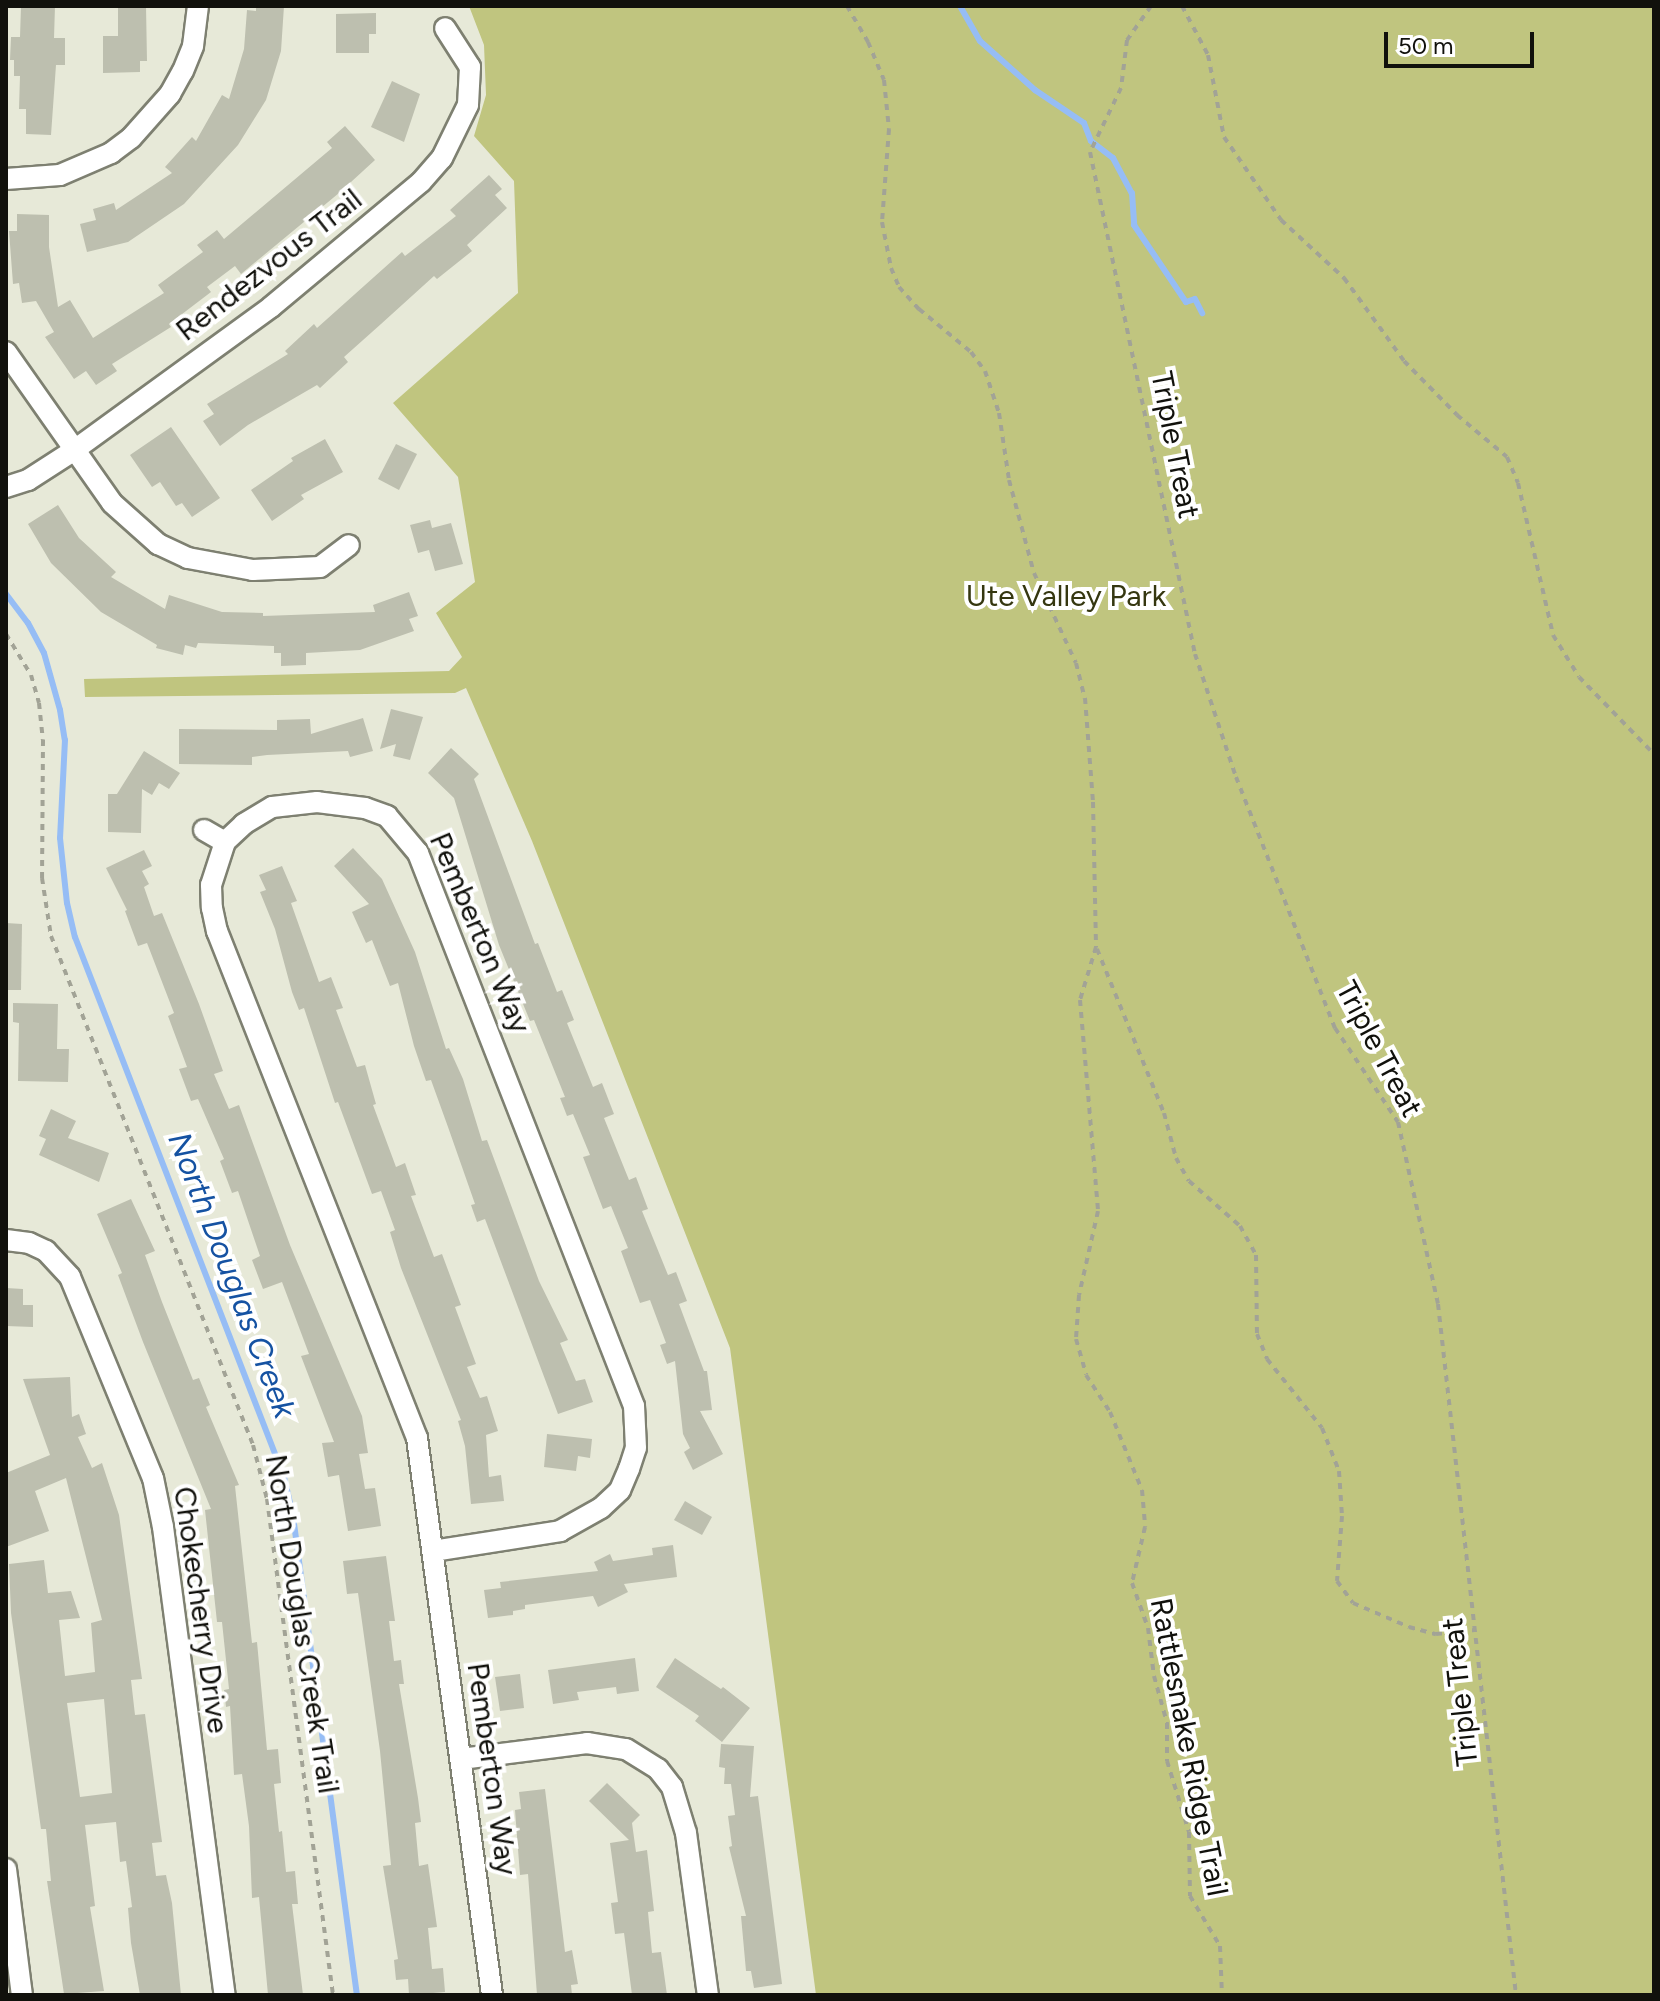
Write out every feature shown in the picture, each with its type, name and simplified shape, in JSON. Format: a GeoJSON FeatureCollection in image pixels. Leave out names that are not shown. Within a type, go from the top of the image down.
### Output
{"type":"FeatureCollection","features":[{"type":"Feature","properties":{"kind":"street"},"geometry":{"type":"LineString","coordinates":[[6,179],[60,175],[111,153],[131,138],[170,94],[183,71],[193,46],[198,6]]}},
{"type":"Feature","properties":{"kind":"street","name":"Rendezvous Trail"},"geometry":{"type":"LineString","coordinates":[[6,487],[28,480],[73,451],[271,307],[421,182],[442,158],[463,118],[472,78],[461,50],[445,28]]}},
{"type":"Feature","properties":{"kind":"street"},"geometry":{"type":"LineString","coordinates":[[6,352],[73,451],[120,511],[158,544],[188,558],[253,570],[320,567],[349,545]]}},
{"type":"Feature","properties":{"kind":"street","name":"Pemberton Way"},"geometry":{"type":"LineString","coordinates":[[433,1551],[560,1531],[580,1523],[626,1493],[636,1448],[634,1406],[430,880],[405,833],[391,811],[340,803],[294,802],[272,807],[244,824],[225,842],[211,885],[217,931],[417,1438],[492,1995]]}},
{"type":"Feature","properties":{"kind":"street"},"geometry":{"type":"LineString","coordinates":[[204,830],[225,842]]}},
{"type":"Feature","properties":{"kind":"street","name":"Chokecherry Drive"},"geometry":{"type":"LineString","coordinates":[[6,1240],[29,1243],[46,1251],[70,1277],[153,1478],[163,1527],[225,1995]]}},
{"type":"Feature","properties":{"kind":"street"},"geometry":{"type":"LineString","coordinates":[[461,1759],[587,1743],[626,1749],[654,1758],[672,1787],[679,1806],[708,1995]]}},
{"type":"Feature","properties":{"kind":"street"},"geometry":{"type":"LineString","coordinates":[[6,1869],[19,1995]]}},
{"type":"Feature","properties":{"kind":"path","name":"Rattlesnake Ridge Trail"},"geometry":{"type":"LineString","coordinates":[[847,6],[868,42],[884,80],[889,129],[882,222],[891,268],[899,287],[919,309],[971,352],[985,371],[999,413],[1009,480],[1034,573],[1076,663],[1085,698],[1093,802],[1096,947],[1080,1000],[1098,1211],[1079,1295],[1076,1339],[1086,1375],[1110,1412],[1142,1490],[1145,1527],[1132,1583],[1148,1628],[1154,1676],[1167,1723],[1167,1761],[1189,1832],[1190,1896],[1220,1946],[1222,1995]]}},
{"type":"Feature","properties":{"kind":"path","name":"Triple Treat"},"geometry":{"type":"LineString","coordinates":[[1151,6],[1127,40],[1121,88],[1092,149],[1195,654],[1236,777],[1335,1028],[1398,1122],[1438,1304],[1516,1995]]}},
{"type":"Feature","properties":{"kind":"path"},"geometry":{"type":"LineString","coordinates":[[1182,6],[1208,55],[1224,137],[1281,220],[1344,278],[1404,361],[1457,415],[1507,457],[1518,483],[1553,635],[1579,677],[1654,754]]}},
{"type":"Feature","properties":{"kind":"path","name":"North Douglas Creek Trail"},"geometry":{"type":"LineString","coordinates":[[6,634],[31,675],[39,703],[43,740],[42,878],[51,936],[253,1445],[267,1499],[333,1995]]}},
{"type":"Feature","properties":{"kind":"path"},"geometry":{"type":"LineString","coordinates":[[1096,947],[1164,1113],[1176,1158],[1189,1181],[1240,1226],[1256,1255],[1257,1334],[1267,1359],[1322,1428],[1339,1471],[1342,1516],[1337,1581],[1353,1603],[1409,1627],[1436,1634],[1475,1630]]}},
{"type":"Feature","properties":{"kind":"green space","name":"Ute Valley Park"},"geometry":{"type":"Polygon","coordinates":[[[469,6],[1654,6],[1654,1995],[816,1995],[730,1348],[532,841],[466,688],[455,693],[85,697],[84,679],[449,671],[462,657],[436,613],[475,582],[458,477],[393,403],[518,293],[514,181],[474,136],[486,95],[484,45],[469,6]]]}},
{"type":"Feature","properties":{"kind":"building"},"geometry":{"type":"Polygon","coordinates":[[[21,6],[55,6],[54,38],[65,38],[65,65],[56,65],[51,135],[26,134],[26,109],[19,109],[20,76],[14,76],[14,60],[10,60],[11,37],[20,37],[21,6]]]}},
{"type":"Feature","properties":{"kind":"building"},"geometry":{"type":"Polygon","coordinates":[[[118,6],[146,6],[147,61],[140,61],[140,72],[103,73],[103,36],[118,36],[118,6]]]}},
{"type":"Feature","properties":{"kind":"building"},"geometry":{"type":"Polygon","coordinates":[[[256,6],[284,6],[281,51],[266,100],[238,145],[184,204],[128,242],[87,252],[80,224],[96,220],[93,209],[114,203],[116,210],[172,173],[165,167],[192,137],[196,141],[222,95],[229,99],[244,49],[247,10],[256,11],[256,6]]]}},
{"type":"Feature","properties":{"kind":"building"},"geometry":{"type":"Polygon","coordinates":[[[376,13],[376,34],[369,34],[369,53],[336,53],[336,14],[376,13]]]}},
{"type":"Feature","properties":{"kind":"building"},"geometry":{"type":"Polygon","coordinates":[[[392,81],[420,94],[404,142],[371,127],[392,81]]]}},
{"type":"Feature","properties":{"kind":"building"},"geometry":{"type":"Polygon","coordinates":[[[345,126],[375,160],[241,274],[235,266],[207,287],[211,292],[169,324],[171,327],[112,364],[117,371],[96,385],[86,371],[74,379],[45,337],[54,332],[36,301],[22,303],[19,283],[13,284],[9,231],[17,231],[17,214],[49,215],[49,247],[58,307],[70,300],[93,338],[164,293],[158,285],[203,252],[197,245],[217,230],[224,239],[332,148],[327,142],[345,126]]]}},
{"type":"Feature","properties":{"kind":"building"},"geometry":{"type":"Polygon","coordinates":[[[489,175],[502,189],[495,195],[507,208],[467,245],[472,251],[437,279],[434,276],[344,357],[348,362],[320,388],[317,385],[248,425],[220,446],[203,421],[214,414],[207,404],[288,354],[285,351],[314,324],[317,328],[402,252],[405,256],[456,216],[450,210],[489,175]]]}},
{"type":"Feature","properties":{"kind":"building"},"geometry":{"type":"Polygon","coordinates":[[[171,427],[220,498],[192,517],[182,503],[176,506],[160,482],[152,487],[130,455],[171,427]]]}},
{"type":"Feature","properties":{"kind":"building"},"geometry":{"type":"Polygon","coordinates":[[[325,439],[343,472],[301,495],[304,499],[272,521],[251,490],[293,461],[291,458],[325,439]]]}},
{"type":"Feature","properties":{"kind":"building"},"geometry":{"type":"Polygon","coordinates":[[[396,444],[417,454],[399,490],[378,479],[396,444]]]}},
{"type":"Feature","properties":{"kind":"building"},"geometry":{"type":"Polygon","coordinates":[[[58,505],[79,538],[116,572],[111,577],[165,609],[169,595],[222,612],[263,613],[263,616],[375,612],[373,605],[409,592],[418,616],[409,619],[414,631],[360,650],[306,653],[306,665],[281,666],[281,653],[274,653],[274,646],[198,643],[196,648],[185,645],[183,655],[156,648],[157,645],[101,612],[51,563],[28,524],[58,505]]]}},
{"type":"Feature","properties":{"kind":"building"},"geometry":{"type":"Polygon","coordinates":[[[430,520],[432,528],[451,523],[463,564],[435,571],[429,550],[418,553],[410,525],[430,520]]]}},
{"type":"Feature","properties":{"kind":"building"},"geometry":{"type":"Polygon","coordinates":[[[391,709],[423,717],[410,760],[393,756],[396,744],[380,749],[391,709]]]}},
{"type":"Feature","properties":{"kind":"building"},"geometry":{"type":"Polygon","coordinates":[[[363,718],[373,751],[350,757],[348,751],[252,757],[252,765],[179,764],[179,729],[277,730],[277,720],[310,719],[311,734],[363,718]]]}},
{"type":"Feature","properties":{"kind":"building"},"geometry":{"type":"Polygon","coordinates":[[[451,748],[479,774],[474,779],[535,944],[538,943],[557,992],[562,990],[574,1020],[567,1023],[593,1087],[602,1083],[614,1114],[604,1118],[629,1180],[636,1177],[648,1209],[642,1211],[668,1275],[676,1272],[687,1301],[679,1304],[704,1371],[707,1371],[712,1410],[700,1411],[723,1454],[693,1470],[684,1452],[690,1448],[683,1434],[675,1361],[667,1364],[660,1345],[666,1343],[650,1300],[640,1303],[621,1251],[628,1248],[611,1206],[603,1209],[583,1157],[590,1155],[573,1114],[567,1116],[560,1098],[565,1097],[499,945],[454,798],[428,773],[451,748]]]}},
{"type":"Feature","properties":{"kind":"building"},"geometry":{"type":"Polygon","coordinates":[[[144,751],[180,773],[169,789],[159,783],[152,795],[142,789],[141,833],[108,832],[108,794],[117,794],[144,751]]]}},
{"type":"Feature","properties":{"kind":"building"},"geometry":{"type":"Polygon","coordinates":[[[353,848],[382,879],[415,952],[446,1049],[449,1048],[463,1079],[482,1141],[487,1140],[539,1281],[568,1340],[560,1343],[576,1381],[585,1379],[593,1402],[558,1414],[485,1219],[477,1222],[471,1205],[475,1204],[448,1127],[431,1080],[426,1081],[414,1046],[398,983],[390,986],[372,940],[366,943],[352,912],[369,904],[334,866],[353,848]]]}},
{"type":"Feature","properties":{"kind":"building"},"geometry":{"type":"Polygon","coordinates":[[[144,850],[152,866],[142,871],[149,884],[144,887],[154,916],[162,913],[199,1004],[223,1071],[214,1074],[229,1109],[239,1105],[290,1245],[362,1416],[368,1453],[359,1454],[365,1489],[375,1488],[381,1526],[348,1531],[339,1475],[328,1477],[322,1443],[334,1442],[301,1356],[309,1354],[282,1282],[263,1289],[252,1260],[260,1256],[238,1191],[232,1193],[220,1161],[224,1159],[198,1099],[191,1101],[179,1069],[187,1067],[168,1016],[174,1013],[147,943],[138,946],[127,910],[106,868],[144,850]]]}},
{"type":"Feature","properties":{"kind":"building"},"geometry":{"type":"Polygon","coordinates":[[[282,866],[297,901],[291,903],[319,982],[331,977],[343,1008],[336,1010],[357,1067],[365,1065],[376,1104],[373,1105],[396,1167],[405,1163],[416,1195],[411,1196],[434,1257],[442,1254],[461,1305],[455,1307],[476,1364],[467,1367],[480,1398],[487,1396],[498,1431],[486,1435],[489,1477],[501,1475],[504,1501],[471,1504],[465,1446],[458,1421],[461,1420],[401,1268],[390,1232],[395,1230],[381,1191],[372,1194],[338,1102],[335,1103],[304,1008],[299,1010],[292,992],[275,929],[260,892],[266,890],[259,875],[282,866]]]}},
{"type":"Feature","properties":{"kind":"building"},"geometry":{"type":"Polygon","coordinates":[[[6,923],[22,924],[21,990],[6,990],[6,923]]]}},
{"type":"Feature","properties":{"kind":"building"},"geometry":{"type":"Polygon","coordinates":[[[13,1003],[58,1004],[57,1049],[69,1049],[68,1082],[18,1081],[19,1023],[13,1022],[13,1003]]]}},
{"type":"Feature","properties":{"kind":"building"},"geometry":{"type":"Polygon","coordinates":[[[51,1109],[76,1121],[68,1138],[109,1153],[99,1182],[39,1155],[46,1139],[39,1136],[51,1109]]]}},
{"type":"Feature","properties":{"kind":"building"},"geometry":{"type":"Polygon","coordinates":[[[131,1199],[155,1251],[145,1255],[162,1302],[193,1380],[199,1378],[210,1405],[206,1407],[239,1485],[235,1486],[252,1643],[257,1642],[267,1750],[278,1749],[281,1783],[274,1784],[279,1832],[282,1831],[286,1872],[295,1871],[298,1904],[292,1904],[303,1995],[268,1995],[259,1897],[252,1898],[249,1826],[242,1774],[234,1775],[230,1706],[226,1707],[224,1690],[229,1689],[222,1622],[217,1622],[205,1510],[211,1509],[143,1342],[118,1275],[122,1273],[97,1214],[131,1199]]]}},
{"type":"Feature","properties":{"kind":"building"},"geometry":{"type":"Polygon","coordinates":[[[6,1288],[23,1289],[23,1305],[33,1305],[33,1327],[6,1326],[6,1288]]]}},
{"type":"Feature","properties":{"kind":"building"},"geometry":{"type":"Polygon","coordinates":[[[70,1377],[72,1417],[79,1414],[86,1434],[78,1437],[92,1468],[102,1463],[119,1515],[142,1679],[131,1680],[135,1715],[145,1714],[162,1842],[152,1843],[156,1876],[166,1875],[172,1903],[181,1995],[140,1995],[131,1943],[128,1908],[132,1907],[126,1861],[120,1862],[116,1822],[85,1825],[95,1906],[90,1907],[104,1991],[64,1994],[47,1881],[51,1881],[46,1829],[41,1829],[11,1613],[9,1564],[44,1560],[48,1593],[71,1591],[80,1618],[59,1620],[65,1676],[95,1672],[91,1623],[102,1620],[66,1478],[35,1491],[49,1531],[6,1547],[6,1473],[50,1455],[23,1379],[70,1377]],[[104,1699],[67,1703],[80,1797],[112,1793],[104,1699]]]}},
{"type":"Feature","properties":{"kind":"building"},"geometry":{"type":"Polygon","coordinates":[[[547,1434],[592,1439],[590,1458],[578,1456],[576,1471],[544,1467],[547,1434]]]}},
{"type":"Feature","properties":{"kind":"building"},"geometry":{"type":"Polygon","coordinates":[[[685,1501],[712,1517],[702,1535],[674,1520],[685,1501]]]}},
{"type":"Feature","properties":{"kind":"building"},"geometry":{"type":"Polygon","coordinates":[[[673,1545],[677,1577],[624,1584],[628,1592],[598,1607],[593,1596],[525,1605],[525,1609],[513,1611],[513,1615],[488,1618],[484,1590],[501,1588],[500,1582],[598,1571],[594,1562],[610,1554],[613,1561],[653,1555],[652,1548],[673,1545]]]}},
{"type":"Feature","properties":{"kind":"building"},"geometry":{"type":"Polygon","coordinates":[[[386,1556],[395,1621],[389,1621],[394,1661],[401,1660],[404,1684],[399,1684],[421,1822],[415,1823],[419,1866],[428,1864],[437,1927],[428,1928],[432,1969],[443,1968],[445,1992],[409,1995],[408,1979],[396,1980],[394,1960],[398,1959],[383,1866],[391,1865],[380,1751],[358,1593],[347,1594],[343,1561],[386,1556]]]}},
{"type":"Feature","properties":{"kind":"building"},"geometry":{"type":"Polygon","coordinates":[[[635,1658],[639,1691],[617,1694],[616,1687],[577,1692],[579,1700],[553,1704],[548,1670],[635,1658]]]}},
{"type":"Feature","properties":{"kind":"building"},"geometry":{"type":"Polygon","coordinates":[[[675,1658],[721,1689],[723,1687],[750,1708],[722,1742],[695,1721],[699,1716],[656,1687],[675,1658]]]}},
{"type":"Feature","properties":{"kind":"building"},"geometry":{"type":"Polygon","coordinates":[[[520,1674],[524,1708],[500,1711],[495,1677],[520,1674]]]}},
{"type":"Feature","properties":{"kind":"building"},"geometry":{"type":"Polygon","coordinates":[[[721,1744],[754,1746],[750,1797],[758,1796],[782,1984],[754,1988],[751,1971],[746,1971],[741,1916],[746,1916],[729,1847],[732,1846],[728,1816],[735,1815],[731,1784],[724,1784],[725,1768],[719,1767],[721,1744]]]}},
{"type":"Feature","properties":{"kind":"building"},"geometry":{"type":"Polygon","coordinates":[[[607,1783],[640,1815],[632,1823],[636,1852],[647,1850],[654,1911],[648,1912],[652,1953],[661,1952],[667,1995],[632,1995],[624,1933],[615,1934],[611,1903],[618,1902],[610,1843],[629,1840],[589,1801],[607,1783]]]}},
{"type":"Feature","properties":{"kind":"building"},"geometry":{"type":"Polygon","coordinates":[[[545,1789],[565,1952],[572,1950],[578,1984],[571,1985],[572,1995],[537,1995],[528,1874],[520,1875],[515,1810],[521,1809],[519,1792],[545,1789]]]}},
{"type":"Feature","properties":{"kind":"waterway"},"geometry":{"type":"LineString","coordinates":[[960,6],[980,41],[1035,90],[1084,123],[1091,141],[1113,158],[1132,193],[1134,225],[1186,302],[1195,299],[1202,313]]}},
{"type":"Feature","properties":{"kind":"waterway","name":"North Douglas Creek"},"geometry":{"type":"LineString","coordinates":[[6,594],[28,623],[44,653],[60,710],[65,740],[60,838],[67,903],[75,937],[284,1477],[293,1516],[357,1995]]}}]}
